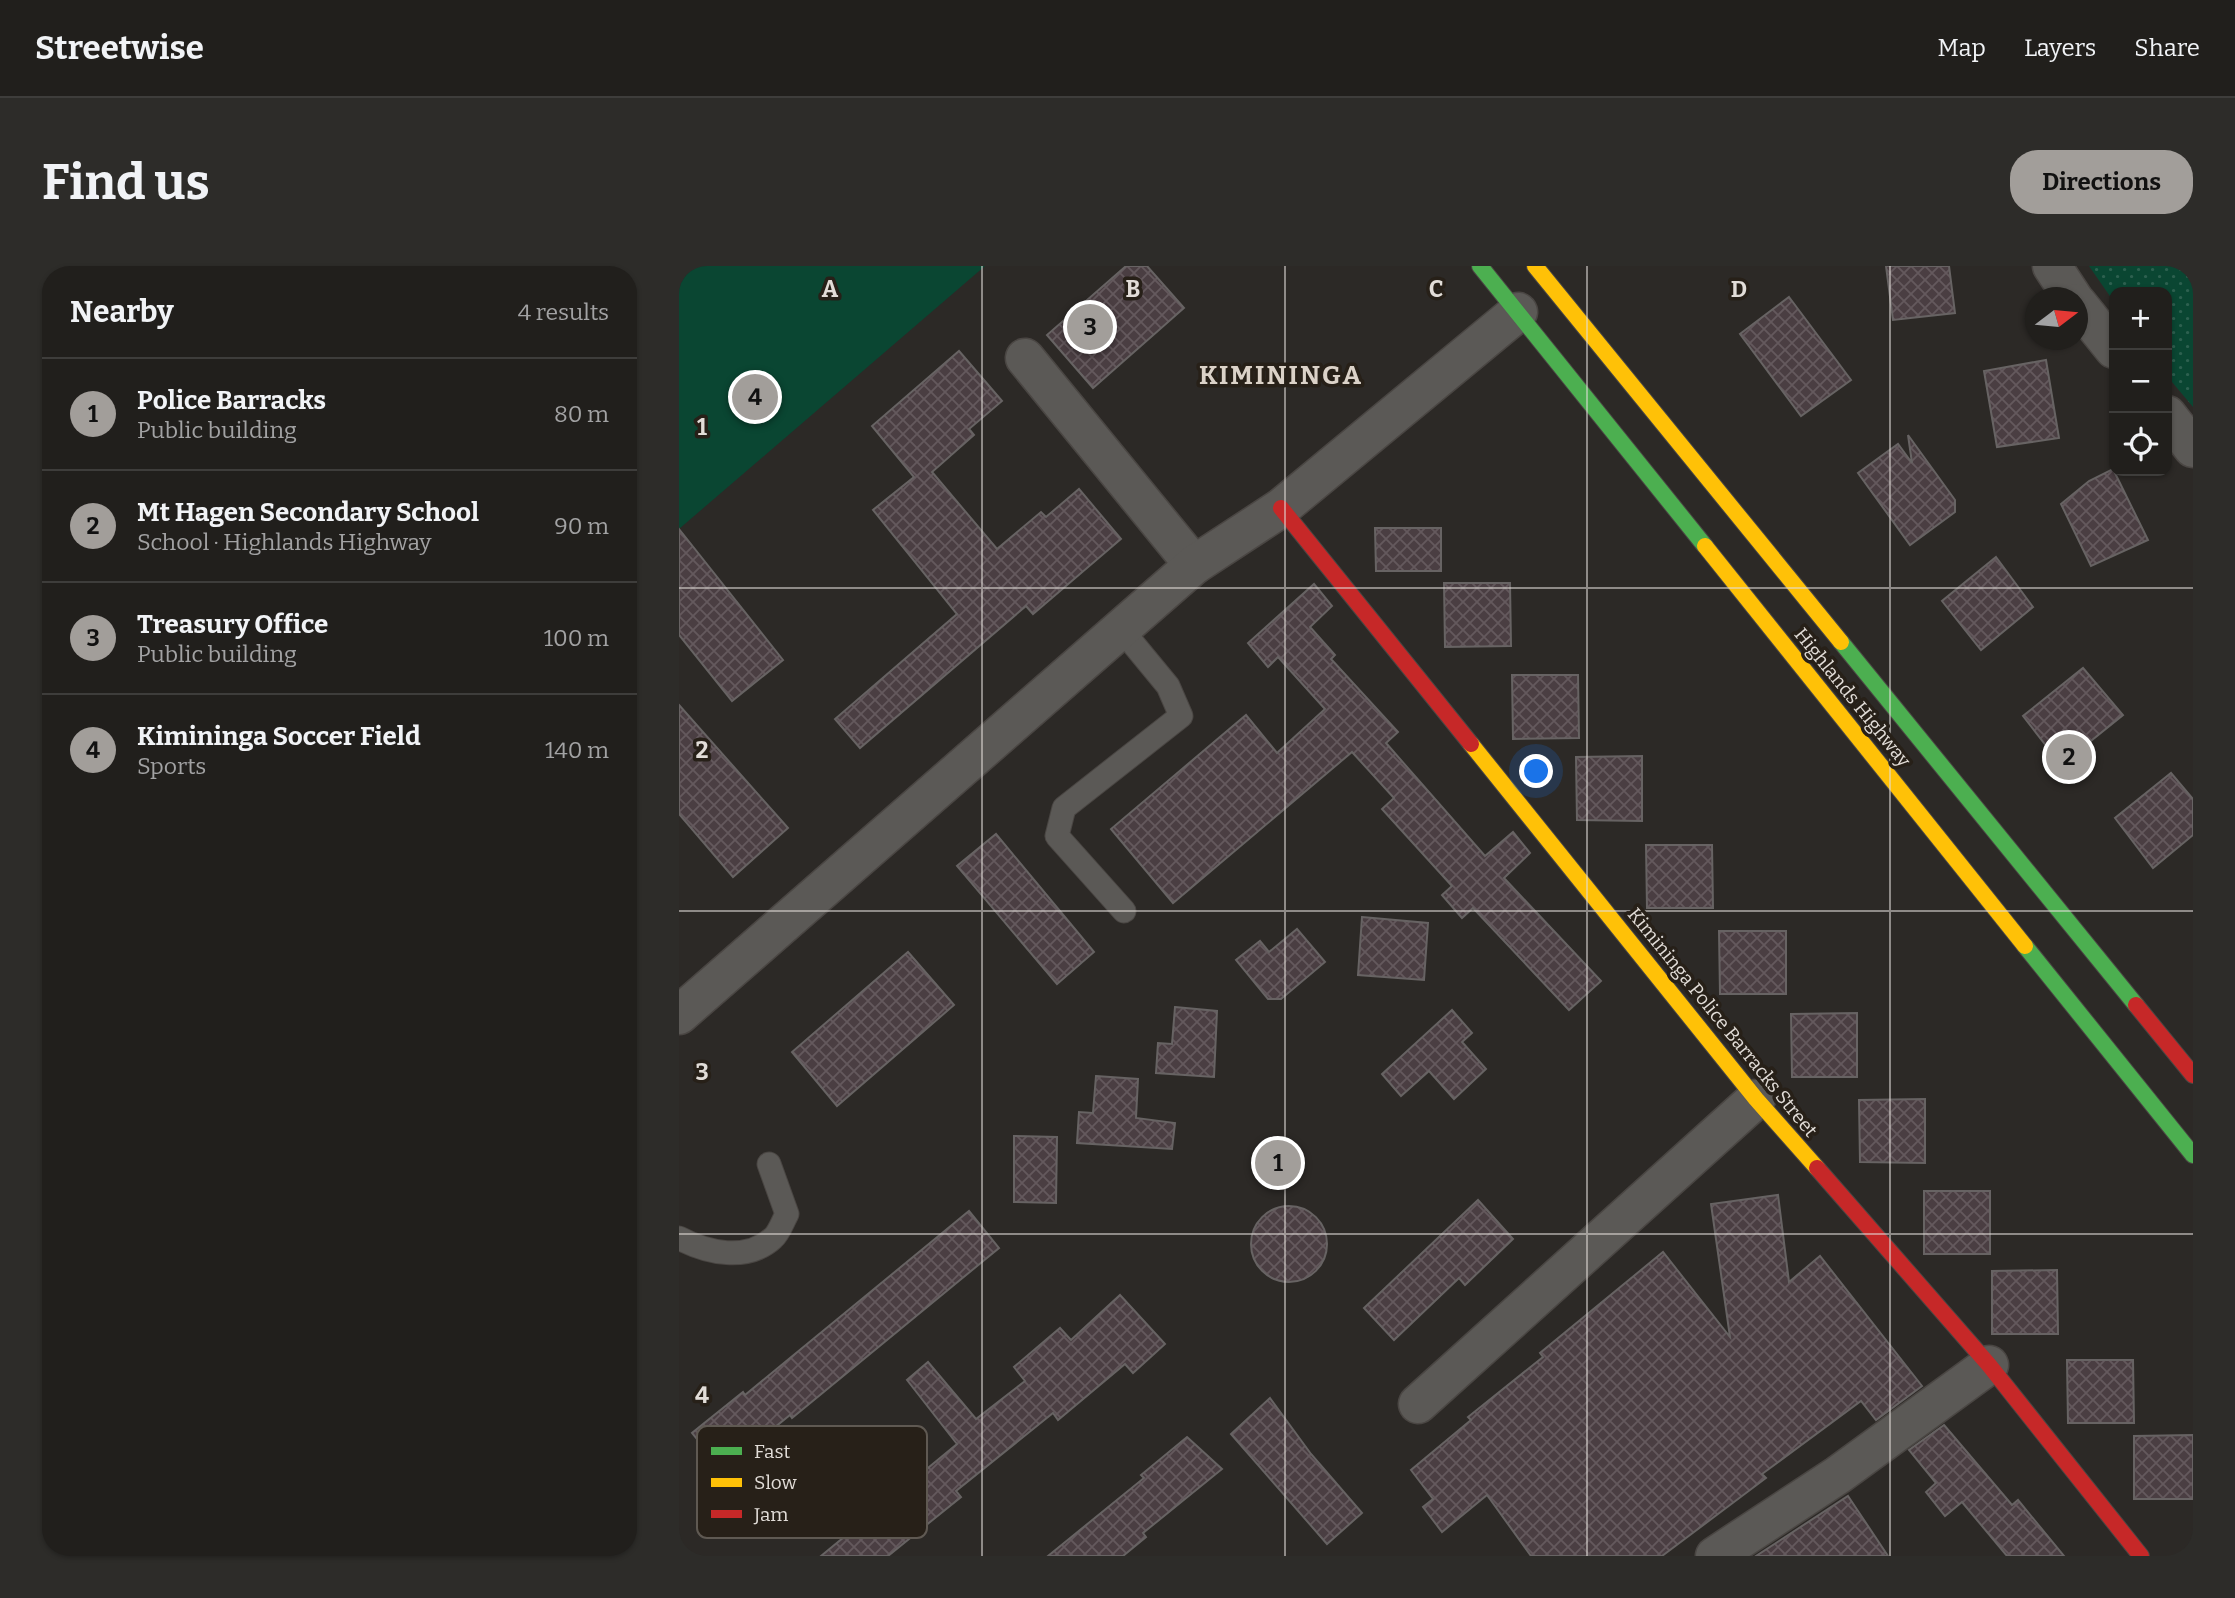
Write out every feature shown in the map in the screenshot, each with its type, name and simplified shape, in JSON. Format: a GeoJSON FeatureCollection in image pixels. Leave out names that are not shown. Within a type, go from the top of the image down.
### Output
{"type":"FeatureCollection","features":[{"type":"Feature","properties":{"kind":"main road","name":"Highlands Highway"},"geometry":{"type":"LineString","coordinates":[[1480,266],[2193,1155]]}},
{"type":"Feature","properties":{"kind":"main road","name":"Highlands Highway"},"geometry":{"type":"LineString","coordinates":[[1535,266],[2193,1075]]}},
{"type":"Feature","properties":{"kind":"main road","name":"Kimininga Police Barracks Street"},"geometry":{"type":"LineString","coordinates":[[1281,508],[1756,1100],[1989,1365],[2141,1556]]}},
{"type":"Feature","properties":{"kind":"street"},"geometry":{"type":"LineString","coordinates":[[2052,266],[2066,287]]}},
{"type":"Feature","properties":{"kind":"street"},"geometry":{"type":"LineString","coordinates":[[679,1015],[1194,565],[1281,508],[1518,312]]}},
{"type":"Feature","properties":{"kind":"street"},"geometry":{"type":"LineString","coordinates":[[2088,317],[2109,343]]}},
{"type":"Feature","properties":{"kind":"street"},"geometry":{"type":"LineString","coordinates":[[1025,358],[1194,565]]}},
{"type":"Feature","properties":{"kind":"street"},"geometry":{"type":"LineString","coordinates":[[2172,421],[2193,448]]}},
{"type":"Feature","properties":{"kind":"street"},"geometry":{"type":"LineString","coordinates":[[1418,1404],[1756,1100]]}},
{"type":"Feature","properties":{"kind":"street"},"geometry":{"type":"LineString","coordinates":[[1715,1556],[1838,1475],[1989,1365]]}},
{"type":"Feature","properties":{"kind":"lane"},"geometry":{"type":"LineString","coordinates":[[1121,629],[1168,686],[1181,716],[1064,808],[1057,836],[1123,911]]}},
{"type":"Feature","properties":{"kind":"lane"},"geometry":{"type":"LineString","coordinates":[[679,1238],[698,1248],[741,1254],[774,1238],[787,1214],[769,1164]]}},
{"type":"Feature","properties":{"kind":"green space"},"geometry":{"type":"Polygon","coordinates":[[[679,266],[985,266],[679,529],[679,266]]]}},
{"type":"Feature","properties":{"kind":"green space"},"geometry":{"type":"Polygon","coordinates":[[[2089,266],[2193,266],[2193,407],[2172,382],[2172,287],[2109,287],[2109,295],[2089,266]]]}},
{"type":"Feature","properties":{"kind":"building"},"geometry":{"type":"Polygon","coordinates":[[[1126,266],[1147,266],[1184,308],[1093,388],[1047,335],[1126,266]]]}},
{"type":"Feature","properties":{"kind":"building"},"geometry":{"type":"Polygon","coordinates":[[[1886,266],[1949,266],[1955,313],[1893,320],[1886,266]]]}},
{"type":"Feature","properties":{"kind":"building"},"geometry":{"type":"Polygon","coordinates":[[[1789,297],[1851,380],[1801,416],[1740,334],[1789,297]]]}},
{"type":"Feature","properties":{"kind":"building"},"geometry":{"type":"Polygon","coordinates":[[[959,351],[1002,401],[969,429],[974,435],[932,472],[997,549],[1041,512],[1046,517],[1079,489],[1121,539],[1033,614],[1026,606],[860,748],[835,719],[957,614],[873,510],[914,477],[872,426],[959,351]]]}},
{"type":"Feature","properties":{"kind":"building"},"geometry":{"type":"Polygon","coordinates":[[[2046,360],[2059,438],[1997,447],[1984,371],[2046,360]]]}},
{"type":"Feature","properties":{"kind":"building"},"geometry":{"type":"Polygon","coordinates":[[[1908,435],[1955,500],[1955,512],[1910,545],[1858,473],[1898,444],[1912,463],[1908,435]]]}},
{"type":"Feature","properties":{"kind":"building"},"geometry":{"type":"Polygon","coordinates":[[[2109,471],[2109,476],[2116,476],[2148,540],[2091,566],[2061,504],[2089,481],[2109,471]]]}},
{"type":"Feature","properties":{"kind":"building"},"geometry":{"type":"Polygon","coordinates":[[[1375,528],[1441,528],[1441,571],[1376,571],[1375,528]]]}},
{"type":"Feature","properties":{"kind":"building"},"geometry":{"type":"Polygon","coordinates":[[[679,529],[783,660],[732,701],[679,635],[679,529]]]}},
{"type":"Feature","properties":{"kind":"building"},"geometry":{"type":"Polygon","coordinates":[[[1996,557],[2033,607],[1981,650],[1942,601],[1996,557]]]}},
{"type":"Feature","properties":{"kind":"building"},"geometry":{"type":"Polygon","coordinates":[[[1444,583],[1510,583],[1511,646],[1445,647],[1444,583]]]}},
{"type":"Feature","properties":{"kind":"building"},"geometry":{"type":"Polygon","coordinates":[[[1314,584],[1332,606],[1310,627],[1335,655],[1331,659],[1398,732],[1386,743],[1485,856],[1513,832],[1530,853],[1504,878],[1601,981],[1569,1010],[1473,908],[1462,918],[1442,895],[1452,886],[1382,809],[1394,798],[1352,752],[1173,903],[1111,829],[1246,715],[1277,753],[1325,709],[1278,657],[1268,667],[1248,643],[1314,584]]]}},
{"type":"Feature","properties":{"kind":"building"},"geometry":{"type":"Polygon","coordinates":[[[2083,668],[2123,715],[2061,765],[2023,716],[2083,668]]]}},
{"type":"Feature","properties":{"kind":"building"},"geometry":{"type":"Polygon","coordinates":[[[1512,675],[1578,675],[1579,738],[1513,739],[1512,675]]]}},
{"type":"Feature","properties":{"kind":"building"},"geometry":{"type":"Polygon","coordinates":[[[679,705],[788,828],[733,877],[679,814],[679,705]]]}},
{"type":"Feature","properties":{"kind":"building"},"geometry":{"type":"Polygon","coordinates":[[[1642,756],[1642,821],[1577,820],[1576,757],[1642,756]]]}},
{"type":"Feature","properties":{"kind":"building"},"geometry":{"type":"Polygon","coordinates":[[[2171,773],[2193,799],[2193,835],[2153,868],[2115,818],[2171,773]]]}},
{"type":"Feature","properties":{"kind":"building"},"geometry":{"type":"Polygon","coordinates":[[[996,834],[1094,952],[1057,984],[957,866],[996,834]]]}},
{"type":"Feature","properties":{"kind":"building"},"geometry":{"type":"Polygon","coordinates":[[[1646,845],[1712,845],[1713,908],[1647,908],[1646,845]]]}},
{"type":"Feature","properties":{"kind":"building"},"geometry":{"type":"Polygon","coordinates":[[[1362,917],[1428,923],[1424,980],[1358,975],[1362,917]]]}},
{"type":"Feature","properties":{"kind":"building"},"geometry":{"type":"Polygon","coordinates":[[[1297,929],[1325,962],[1281,999],[1268,999],[1236,960],[1260,941],[1269,952],[1297,929]]]}},
{"type":"Feature","properties":{"kind":"building"},"geometry":{"type":"Polygon","coordinates":[[[1719,931],[1786,931],[1786,994],[1720,994],[1719,931]]]}},
{"type":"Feature","properties":{"kind":"building"},"geometry":{"type":"Polygon","coordinates":[[[908,952],[954,1005],[837,1106],[792,1052],[908,952]]]}},
{"type":"Feature","properties":{"kind":"building"},"geometry":{"type":"Polygon","coordinates":[[[1175,1007],[1217,1011],[1214,1077],[1156,1073],[1158,1043],[1172,1044],[1175,1007]]]}},
{"type":"Feature","properties":{"kind":"building"},"geometry":{"type":"Polygon","coordinates":[[[1452,1010],[1472,1033],[1462,1042],[1486,1069],[1454,1099],[1429,1071],[1401,1096],[1382,1074],[1452,1010]]]}},
{"type":"Feature","properties":{"kind":"building"},"geometry":{"type":"Polygon","coordinates":[[[1857,1013],[1857,1077],[1792,1077],[1791,1014],[1857,1013]]]}},
{"type":"Feature","properties":{"kind":"building"},"geometry":{"type":"Polygon","coordinates":[[[1096,1076],[1138,1079],[1136,1118],[1175,1123],[1172,1149],[1077,1143],[1079,1112],[1093,1113],[1096,1076]]]}},
{"type":"Feature","properties":{"kind":"building"},"geometry":{"type":"Polygon","coordinates":[[[1925,1099],[1925,1163],[1860,1162],[1859,1100],[1925,1099]]]}},
{"type":"Feature","properties":{"kind":"building"},"geometry":{"type":"Polygon","coordinates":[[[1014,1136],[1057,1137],[1056,1203],[1014,1202],[1014,1136]]]}},
{"type":"Feature","properties":{"kind":"building"},"geometry":{"type":"Polygon","coordinates":[[[1924,1191],[1990,1191],[1990,1254],[1924,1254],[1924,1191]]]}},
{"type":"Feature","properties":{"kind":"building"},"geometry":{"type":"Polygon","coordinates":[[[1778,1195],[1789,1282],[1820,1256],[1922,1386],[1876,1420],[1861,1401],[1762,1474],[1766,1478],[1662,1556],[1531,1556],[1487,1495],[1442,1532],[1423,1507],[1433,1499],[1411,1470],[1471,1420],[1468,1417],[1543,1357],[1540,1353],[1663,1252],[1730,1337],[1711,1204],[1778,1195]]]}},
{"type":"Feature","properties":{"kind":"building"},"geometry":{"type":"Polygon","coordinates":[[[1478,1200],[1513,1239],[1465,1285],[1459,1278],[1394,1340],[1364,1308],[1478,1200]]]}},
{"type":"Feature","properties":{"kind":"building"},"geometry":{"type":"Polygon","coordinates":[[[1289,1206],[1304,1209],[1316,1217],[1324,1229],[1327,1244],[1324,1259],[1316,1271],[1304,1279],[1289,1282],[1274,1279],[1262,1271],[1254,1259],[1251,1244],[1254,1229],[1262,1217],[1274,1209],[1289,1206]]]}},
{"type":"Feature","properties":{"kind":"building"},"geometry":{"type":"Polygon","coordinates":[[[969,1211],[999,1248],[792,1418],[790,1415],[776,1426],[701,1426],[743,1392],[745,1395],[969,1211]]]}},
{"type":"Feature","properties":{"kind":"building"},"geometry":{"type":"Polygon","coordinates":[[[2057,1270],[2058,1334],[1992,1334],[1992,1271],[2057,1270]]]}},
{"type":"Feature","properties":{"kind":"building"},"geometry":{"type":"Polygon","coordinates":[[[1120,1295],[1165,1344],[1133,1373],[1125,1364],[1058,1420],[1053,1413],[956,1491],[961,1497],[927,1524],[927,1469],[957,1444],[907,1380],[928,1362],[976,1419],[1025,1381],[1014,1367],[1060,1328],[1071,1340],[1120,1295]]]}},
{"type":"Feature","properties":{"kind":"building"},"geometry":{"type":"Polygon","coordinates":[[[2067,1360],[2133,1360],[2134,1423],[2068,1423],[2067,1360]]]}},
{"type":"Feature","properties":{"kind":"building"},"geometry":{"type":"Polygon","coordinates":[[[1270,1398],[1311,1454],[1362,1513],[1327,1544],[1231,1434],[1270,1398]]]}},
{"type":"Feature","properties":{"kind":"building"},"geometry":{"type":"Polygon","coordinates":[[[1944,1425],[2012,1505],[2018,1500],[2064,1556],[2007,1556],[1962,1502],[1945,1516],[1926,1492],[1936,1483],[1909,1450],[1944,1425]]]}},
{"type":"Feature","properties":{"kind":"building"},"geometry":{"type":"Polygon","coordinates":[[[2193,1435],[2193,1499],[2134,1499],[2134,1436],[2193,1435]]]}},
{"type":"Feature","properties":{"kind":"building"},"geometry":{"type":"Polygon","coordinates":[[[1187,1437],[1222,1469],[1143,1533],[1146,1537],[1123,1556],[1048,1556],[1144,1478],[1141,1475],[1187,1437]]]}},
{"type":"Feature","properties":{"kind":"building"},"geometry":{"type":"Polygon","coordinates":[[[1848,1496],[1888,1556],[1756,1556],[1848,1496]]]}},
{"type":"Feature","properties":{"kind":"building"},"geometry":{"type":"Polygon","coordinates":[[[843,1538],[910,1538],[888,1556],[821,1556],[843,1538]]]}},
{"type":"Feature","properties":{"kind":"traffic: fast"},"geometry":{"type":"LineString","coordinates":[[1480,266],[1705,546]]}},
{"type":"Feature","properties":{"kind":"traffic: fast"},"geometry":{"type":"LineString","coordinates":[[1841,642],[2136,1005]]}},
{"type":"Feature","properties":{"kind":"traffic: fast"},"geometry":{"type":"LineString","coordinates":[[2025,946],[2193,1155]]}},
{"type":"Feature","properties":{"kind":"traffic: slow"},"geometry":{"type":"LineString","coordinates":[[1535,266],[1841,642]]}},
{"type":"Feature","properties":{"kind":"traffic: slow"},"geometry":{"type":"LineString","coordinates":[[1705,546],[2025,946]]}},
{"type":"Feature","properties":{"kind":"traffic: slow"},"geometry":{"type":"LineString","coordinates":[[1471,744],[1756,1099],[1817,1168]]}},
{"type":"Feature","properties":{"kind":"traffic: jam"},"geometry":{"type":"LineString","coordinates":[[1281,508],[1471,744]]}},
{"type":"Feature","properties":{"kind":"traffic: jam"},"geometry":{"type":"LineString","coordinates":[[2136,1005],[2193,1075]]}},
{"type":"Feature","properties":{"kind":"traffic: jam"},"geometry":{"type":"LineString","coordinates":[[1817,1168],[1989,1365],[2141,1556]]}},
{"type":"Feature","properties":{"kind":"place","name":"Treasury Office"},"geometry":{"type":"Point","coordinates":[1090,327]}},
{"type":"Feature","properties":{"kind":"place","name":"Kimininga Soccer Field"},"geometry":{"type":"Point","coordinates":[755,397]}},
{"type":"Feature","properties":{"kind":"place","name":"Mt Hagen Secondary School"},"geometry":{"type":"Point","coordinates":[2069,757]}},
{"type":"Feature","properties":{"kind":"place","name":"Police Barracks"},"geometry":{"type":"Point","coordinates":[1278,1163]}},
{"type":"Feature","properties":{"kind":"district","name":"KIMININGA"},"geometry":{"type":"Point","coordinates":[1281,375]}}]}
